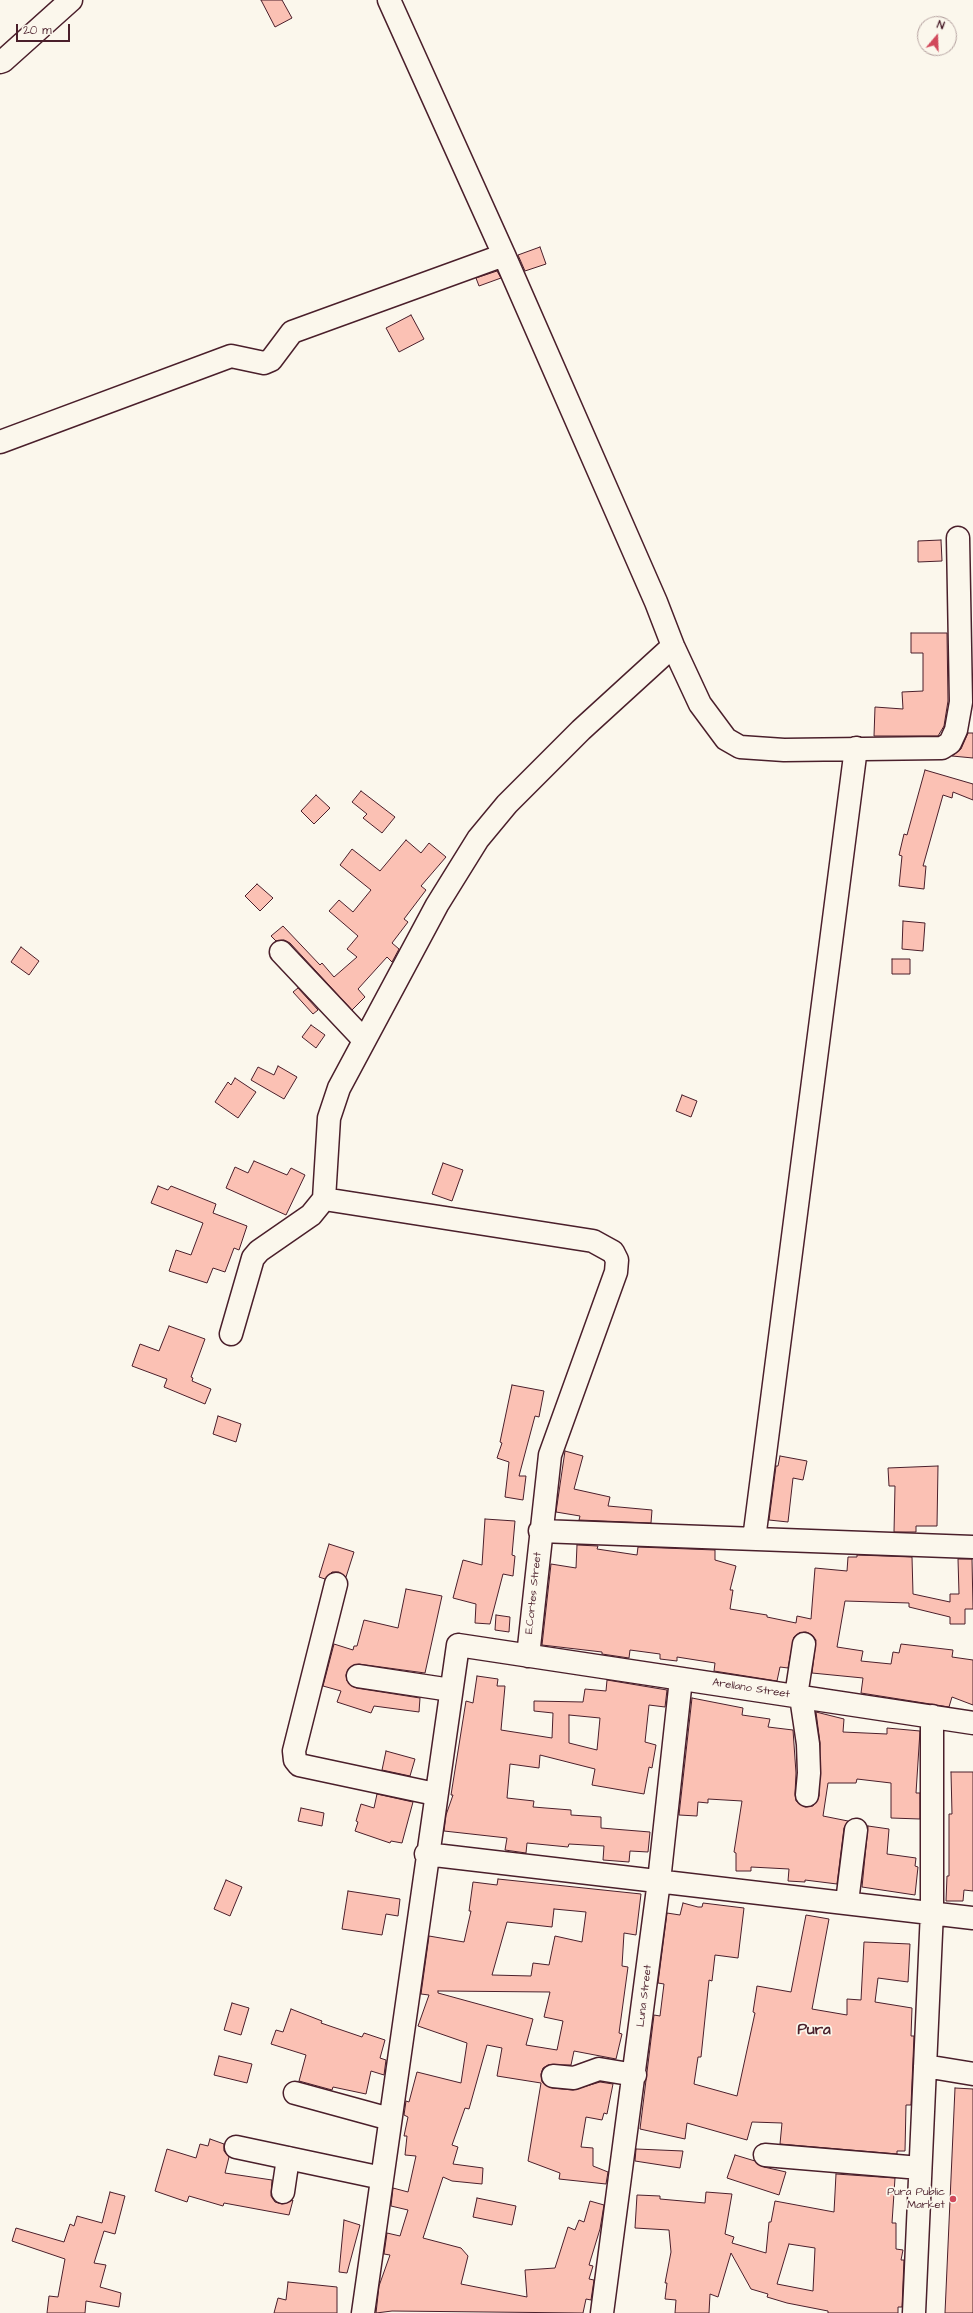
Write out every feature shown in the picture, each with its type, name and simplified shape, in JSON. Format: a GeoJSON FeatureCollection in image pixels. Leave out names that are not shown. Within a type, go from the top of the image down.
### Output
{"type":"FeatureCollection","features":[{"type":"Feature","properties":{"kind":"street"},"geometry":{"type":"LineString","coordinates":[[0,62],[3,61],[71,0]]}},
{"type":"Feature","properties":{"kind":"street"},"geometry":{"type":"LineString","coordinates":[[389,0],[504,255],[656,602],[673,646],[700,704],[726,739],[740,747],[776,749],[942,748],[950,744],[965,726],[961,694],[958,538]]}},
{"type":"Feature","properties":{"kind":"street"},"geometry":{"type":"LineString","coordinates":[[0,442],[231,356],[264,363],[272,360],[292,332],[504,255]]}},
{"type":"Feature","properties":{"kind":"street"},"geometry":{"type":"LineString","coordinates":[[230,1334],[252,1258],[259,1251],[311,1215],[324,1199],[328,1118],[339,1088],[437,905],[478,839],[507,804],[581,730],[673,646]]}},
{"type":"Feature","properties":{"kind":"street"},"geometry":{"type":"LineString","coordinates":[[754,1539],[856,748]]}},
{"type":"Feature","properties":{"kind":"street"},"geometry":{"type":"LineString","coordinates":[[281,952],[364,1040]]}},
{"type":"Feature","properties":{"kind":"street","name":"E.Cortes Street"},"geometry":{"type":"LineString","coordinates":[[324,1199],[593,1241],[614,1252],[617,1260],[616,1272],[550,1455],[540,1531],[528,1656]]}},
{"type":"Feature","properties":{"kind":"street"},"geometry":{"type":"LineString","coordinates":[[540,1531],[973,1547]]}},
{"type":"Feature","properties":{"kind":"street"},"geometry":{"type":"LineString","coordinates":[[336,1584],[294,1751],[295,1760],[299,1765],[435,1794]]}},
{"type":"Feature","properties":{"kind":"street"},"geometry":{"type":"LineString","coordinates":[[804,1644],[799,1696],[808,1744],[809,1773],[807,1795]]}},
{"type":"Feature","properties":{"kind":"street","name":"Arellano Street"},"geometry":{"type":"LineString","coordinates":[[451,1690],[458,1645],[973,1723]]}},
{"type":"Feature","properties":{"kind":"street"},"geometry":{"type":"LineString","coordinates":[[358,1676],[451,1690],[426,1854],[363,2313]]}},
{"type":"Feature","properties":{"kind":"street","name":"Luna Street"},"geometry":{"type":"LineString","coordinates":[[602,2313],[635,2075],[659,1881],[681,1679]]}},
{"type":"Feature","properties":{"kind":"street"},"geometry":{"type":"LineString","coordinates":[[914,2313],[932,1911],[932,1716]]}},
{"type":"Feature","properties":{"kind":"street"},"geometry":{"type":"LineString","coordinates":[[847,1902],[856,1830]]}},
{"type":"Feature","properties":{"kind":"street"},"geometry":{"type":"LineString","coordinates":[[426,1854],[932,1911],[973,1918]]}},
{"type":"Feature","properties":{"kind":"street"},"geometry":{"type":"LineString","coordinates":[[925,2066],[973,2074]]}},
{"type":"Feature","properties":{"kind":"street"},"geometry":{"type":"LineString","coordinates":[[553,2076],[574,2078],[599,2069],[635,2075]]}},
{"type":"Feature","properties":{"kind":"street"},"geometry":{"type":"LineString","coordinates":[[295,2093],[390,2119]]}},
{"type":"Feature","properties":{"kind":"street"},"geometry":{"type":"LineString","coordinates":[[236,2147],[382,2178]]}},
{"type":"Feature","properties":{"kind":"street"},"geometry":{"type":"LineString","coordinates":[[765,2155],[920,2168]]}},
{"type":"Feature","properties":{"kind":"street"},"geometry":{"type":"LineString","coordinates":[[283,2192],[288,2158]]}},
{"type":"Feature","properties":{"kind":"building"},"geometry":{"type":"Polygon","coordinates":[[[261,0],[282,0],[292,18],[275,27],[261,0]]]}},
{"type":"Feature","properties":{"kind":"building"},"geometry":{"type":"Polygon","coordinates":[[[540,247],[546,264],[525,271],[518,255],[540,247]]]}},
{"type":"Feature","properties":{"kind":"building"},"geometry":{"type":"Polygon","coordinates":[[[497,271],[501,278],[479,286],[476,278],[497,271]]]}},
{"type":"Feature","properties":{"kind":"building"},"geometry":{"type":"Polygon","coordinates":[[[411,315],[424,339],[399,352],[386,328],[411,315]]]}},
{"type":"Feature","properties":{"kind":"building"},"geometry":{"type":"Polygon","coordinates":[[[941,540],[942,561],[918,562],[918,541],[941,540]]]}},
{"type":"Feature","properties":{"kind":"building"},"geometry":{"type":"Polygon","coordinates":[[[911,633],[947,633],[948,701],[944,726],[938,736],[874,736],[875,707],[903,709],[902,692],[923,691],[923,653],[911,653],[911,633]]]}},
{"type":"Feature","properties":{"kind":"building"},"geometry":{"type":"Polygon","coordinates":[[[968,733],[973,733],[973,758],[952,756],[961,749],[968,733]]]}},
{"type":"Feature","properties":{"kind":"building"},"geometry":{"type":"Polygon","coordinates":[[[925,770],[973,784],[973,800],[953,792],[952,798],[943,795],[923,866],[926,866],[924,889],[899,886],[902,856],[899,855],[904,834],[907,835],[925,770]]]}},
{"type":"Feature","properties":{"kind":"building"},"geometry":{"type":"Polygon","coordinates":[[[361,791],[395,817],[382,833],[363,818],[367,814],[352,802],[361,791]]]}},
{"type":"Feature","properties":{"kind":"building"},"geometry":{"type":"Polygon","coordinates":[[[316,795],[330,808],[314,824],[301,811],[316,795]]]}},
{"type":"Feature","properties":{"kind":"building"},"geometry":{"type":"Polygon","coordinates":[[[406,840],[421,853],[429,843],[446,857],[421,886],[426,890],[404,919],[408,922],[392,943],[399,949],[392,962],[387,957],[358,989],[365,997],[352,1010],[290,943],[284,940],[276,941],[271,936],[283,926],[320,965],[322,963],[334,977],[357,957],[347,949],[358,936],[329,911],[339,900],[353,912],[371,890],[340,865],[352,849],[380,871],[406,840]]]}},
{"type":"Feature","properties":{"kind":"building"},"geometry":{"type":"Polygon","coordinates":[[[257,884],[273,898],[260,911],[245,896],[257,884]]]}},
{"type":"Feature","properties":{"kind":"building"},"geometry":{"type":"Polygon","coordinates":[[[903,921],[925,923],[923,951],[902,949],[903,921]]]}},
{"type":"Feature","properties":{"kind":"building"},"geometry":{"type":"Polygon","coordinates":[[[21,947],[39,961],[29,975],[11,962],[21,947]]]}},
{"type":"Feature","properties":{"kind":"building"},"geometry":{"type":"Polygon","coordinates":[[[892,959],[910,959],[910,974],[892,974],[892,959]]]}},
{"type":"Feature","properties":{"kind":"building"},"geometry":{"type":"Polygon","coordinates":[[[298,988],[318,1010],[313,1014],[293,992],[298,988]]]}},
{"type":"Feature","properties":{"kind":"building"},"geometry":{"type":"Polygon","coordinates":[[[311,1025],[325,1035],[316,1048],[302,1037],[311,1025]]]}},
{"type":"Feature","properties":{"kind":"building"},"geometry":{"type":"Polygon","coordinates":[[[278,1066],[297,1077],[284,1099],[251,1080],[258,1067],[274,1075],[278,1066]]]}},
{"type":"Feature","properties":{"kind":"building"},"geometry":{"type":"Polygon","coordinates":[[[235,1078],[256,1092],[238,1118],[215,1102],[228,1082],[231,1085],[235,1078]]]}},
{"type":"Feature","properties":{"kind":"building"},"geometry":{"type":"Polygon","coordinates":[[[682,1095],[697,1101],[691,1117],[676,1111],[682,1095]]]}},
{"type":"Feature","properties":{"kind":"building"},"geometry":{"type":"Polygon","coordinates":[[[254,1161],[287,1175],[291,1168],[305,1175],[286,1215],[226,1188],[235,1167],[248,1173],[254,1161]]]}},
{"type":"Feature","properties":{"kind":"building"},"geometry":{"type":"Polygon","coordinates":[[[443,1163],[463,1170],[452,1201],[432,1194],[443,1163]]]}},
{"type":"Feature","properties":{"kind":"building"},"geometry":{"type":"Polygon","coordinates":[[[158,1186],[168,1190],[171,1186],[216,1204],[213,1213],[247,1226],[239,1250],[234,1248],[225,1272],[213,1268],[207,1283],[169,1271],[176,1250],[191,1255],[203,1223],[151,1203],[158,1186]]]}},
{"type":"Feature","properties":{"kind":"building"},"geometry":{"type":"Polygon","coordinates":[[[169,1326],[205,1339],[191,1377],[193,1378],[192,1381],[211,1389],[205,1404],[164,1387],[167,1379],[132,1366],[140,1344],[159,1351],[169,1326]]]}},
{"type":"Feature","properties":{"kind":"building"},"geometry":{"type":"Polygon","coordinates":[[[512,1385],[544,1391],[539,1417],[535,1416],[519,1476],[526,1476],[523,1500],[505,1497],[509,1462],[497,1458],[502,1443],[500,1442],[512,1385]]]}},
{"type":"Feature","properties":{"kind":"building"},"geometry":{"type":"Polygon","coordinates":[[[218,1416],[241,1424],[236,1442],[213,1434],[218,1416]]]}},
{"type":"Feature","properties":{"kind":"building"},"geometry":{"type":"Polygon","coordinates":[[[565,1451],[583,1456],[574,1489],[610,1497],[608,1506],[652,1510],[651,1523],[579,1520],[580,1516],[556,1512],[565,1451]]]}},
{"type":"Feature","properties":{"kind":"building"},"geometry":{"type":"Polygon","coordinates":[[[780,1456],[807,1461],[803,1480],[793,1478],[788,1522],[769,1520],[776,1466],[778,1466],[780,1456]]]}},
{"type":"Feature","properties":{"kind":"building"},"geometry":{"type":"Polygon","coordinates":[[[938,1466],[937,1526],[916,1526],[916,1532],[894,1532],[895,1486],[889,1486],[888,1468],[938,1466]]]}},
{"type":"Feature","properties":{"kind":"building"},"geometry":{"type":"Polygon","coordinates":[[[485,1519],[515,1521],[512,1555],[515,1556],[513,1576],[503,1574],[490,1624],[475,1623],[476,1604],[453,1598],[463,1560],[482,1565],[485,1519]]]}},
{"type":"Feature","properties":{"kind":"building"},"geometry":{"type":"Polygon","coordinates":[[[329,1544],[354,1552],[346,1577],[339,1572],[332,1572],[325,1579],[319,1577],[329,1544]]]}},
{"type":"Feature","properties":{"kind":"building"},"geometry":{"type":"Polygon","coordinates":[[[577,1545],[598,1546],[597,1549],[637,1555],[638,1547],[715,1550],[715,1560],[736,1566],[730,1590],[733,1590],[730,1609],[767,1615],[767,1617],[796,1623],[797,1616],[811,1619],[815,1568],[847,1571],[848,1557],[857,1557],[857,1555],[912,1557],[913,1594],[950,1602],[950,1594],[959,1594],[958,1559],[972,1559],[973,1609],[965,1609],[965,1624],[950,1624],[950,1617],[909,1607],[909,1603],[845,1601],[837,1647],[863,1651],[861,1661],[891,1664],[893,1652],[899,1653],[901,1644],[953,1650],[952,1657],[973,1660],[973,1705],[952,1697],[949,1707],[861,1693],[863,1678],[812,1673],[816,1640],[812,1635],[806,1632],[799,1633],[794,1637],[788,1668],[780,1667],[777,1681],[714,1671],[715,1663],[677,1657],[677,1661],[660,1659],[660,1654],[630,1650],[629,1658],[602,1654],[602,1652],[542,1645],[551,1564],[576,1568],[577,1545]]]}},
{"type":"Feature","properties":{"kind":"building"},"geometry":{"type":"Polygon","coordinates":[[[406,1589],[442,1596],[425,1673],[359,1664],[349,1668],[346,1675],[347,1681],[356,1688],[420,1698],[419,1712],[374,1706],[371,1713],[337,1702],[341,1691],[323,1686],[334,1644],[353,1650],[354,1646],[357,1646],[364,1620],[398,1628],[406,1589]]]}},
{"type":"Feature","properties":{"kind":"building"},"geometry":{"type":"Polygon","coordinates":[[[496,1615],[510,1617],[509,1632],[495,1630],[496,1615]]]}},
{"type":"Feature","properties":{"kind":"building"},"geometry":{"type":"Polygon","coordinates":[[[477,1676],[498,1679],[497,1686],[505,1686],[501,1730],[552,1738],[553,1713],[534,1711],[534,1701],[583,1702],[585,1689],[606,1691],[607,1680],[667,1690],[665,1707],[649,1705],[645,1742],[656,1745],[652,1768],[649,1767],[644,1794],[592,1785],[595,1769],[540,1755],[539,1768],[510,1764],[507,1798],[534,1801],[533,1807],[571,1810],[571,1815],[601,1817],[601,1828],[650,1832],[648,1852],[630,1851],[629,1862],[603,1860],[604,1846],[569,1844],[568,1847],[527,1843],[526,1853],[505,1850],[507,1838],[444,1831],[446,1815],[453,1795],[451,1795],[466,1701],[473,1703],[477,1676]],[[569,1715],[569,1743],[597,1750],[600,1718],[569,1715]]]}},
{"type":"Feature","properties":{"kind":"building"},"geometry":{"type":"Polygon","coordinates":[[[692,1698],[743,1708],[742,1715],[770,1719],[768,1727],[793,1730],[796,1801],[805,1807],[813,1806],[819,1796],[820,1743],[816,1712],[844,1719],[843,1732],[887,1734],[887,1728],[920,1731],[916,1793],[920,1793],[920,1819],[891,1818],[891,1783],[857,1779],[856,1783],[828,1783],[823,1816],[848,1821],[844,1828],[837,1884],[805,1880],[805,1882],[788,1881],[789,1869],[751,1867],[751,1871],[736,1871],[736,1853],[734,1852],[742,1801],[708,1799],[708,1803],[698,1802],[697,1816],[679,1815],[692,1698]]]}},
{"type":"Feature","properties":{"kind":"building"},"geometry":{"type":"Polygon","coordinates":[[[386,1751],[415,1759],[410,1776],[382,1770],[386,1751]]]}},
{"type":"Feature","properties":{"kind":"building"},"geometry":{"type":"Polygon","coordinates":[[[951,1772],[973,1772],[973,1891],[964,1890],[963,1901],[946,1901],[947,1876],[949,1876],[949,1814],[952,1814],[951,1772]]]}},
{"type":"Feature","properties":{"kind":"building"},"geometry":{"type":"Polygon","coordinates":[[[377,1794],[413,1802],[402,1843],[391,1841],[390,1843],[355,1831],[361,1804],[374,1808],[377,1794]]]}},
{"type":"Feature","properties":{"kind":"building"},"geometry":{"type":"Polygon","coordinates":[[[301,1808],[324,1813],[322,1826],[298,1821],[301,1808]]]}},
{"type":"Feature","properties":{"kind":"building"},"geometry":{"type":"Polygon","coordinates":[[[868,1826],[889,1829],[887,1854],[916,1858],[915,1866],[918,1867],[915,1895],[862,1887],[868,1826]]]}},
{"type":"Feature","properties":{"kind":"building"},"geometry":{"type":"Polygon","coordinates":[[[498,1879],[641,1894],[636,1935],[624,1933],[622,1966],[628,1967],[619,2033],[622,2034],[616,2059],[574,2051],[571,2065],[548,2065],[543,2068],[541,2074],[542,2082],[552,2088],[573,2090],[600,2082],[613,2084],[607,2114],[604,2113],[602,2120],[586,2117],[581,2147],[593,2148],[593,2166],[608,2172],[606,2184],[559,2179],[560,2173],[528,2161],[541,2083],[497,2076],[502,2048],[487,2045],[469,2109],[465,2108],[452,2145],[458,2147],[453,2164],[483,2168],[482,2184],[452,2181],[443,2177],[423,2238],[461,2248],[468,2256],[461,2284],[527,2297],[525,2270],[555,2268],[568,2227],[575,2230],[579,2220],[584,2222],[590,2201],[604,2205],[600,2229],[589,2265],[593,2266],[589,2279],[594,2280],[591,2300],[586,2299],[583,2313],[392,2311],[376,2313],[379,2286],[390,2255],[384,2254],[387,2233],[400,2236],[408,2210],[391,2206],[393,2188],[408,2192],[416,2156],[405,2155],[407,2136],[404,2136],[408,2117],[404,2115],[406,2101],[409,2102],[417,2072],[461,2083],[467,2043],[418,2026],[429,1995],[421,1994],[429,1936],[464,1942],[471,1911],[469,1911],[473,1882],[497,1885],[498,1879]],[[554,1909],[552,1927],[507,1922],[492,1975],[531,1976],[533,1963],[549,1965],[555,1936],[582,1942],[586,1912],[554,1909]],[[438,1991],[438,1993],[533,2019],[526,2045],[557,2050],[563,2021],[544,2017],[550,1992],[438,1991]]]}},
{"type":"Feature","properties":{"kind":"building"},"geometry":{"type":"Polygon","coordinates":[[[226,1880],[242,1887],[230,1916],[214,1909],[226,1880]]]}},
{"type":"Feature","properties":{"kind":"building"},"geometry":{"type":"Polygon","coordinates":[[[348,1891],[400,1899],[398,1916],[386,1914],[382,1935],[342,1929],[348,1891]]]}},
{"type":"Feature","properties":{"kind":"building"},"geometry":{"type":"Polygon","coordinates":[[[683,1903],[698,1907],[702,1907],[703,1903],[744,1908],[738,1958],[715,1955],[712,1981],[709,1980],[701,2057],[698,2057],[694,2084],[737,2096],[755,2013],[753,2012],[757,1986],[791,1992],[806,1915],[829,1919],[812,2009],[847,2015],[847,1999],[861,2000],[864,1942],[910,1944],[908,1982],[878,1978],[875,2002],[912,2008],[911,2036],[914,2036],[911,2105],[906,2105],[905,2151],[897,2151],[897,2154],[780,2144],[782,2123],[752,2122],[747,2140],[687,2123],[685,2139],[640,2129],[654,2015],[660,2016],[664,1984],[658,1983],[667,1913],[680,1915],[683,1903]]]}},
{"type":"Feature","properties":{"kind":"building"},"geometry":{"type":"Polygon","coordinates":[[[232,2003],[249,2008],[241,2035],[224,2030],[232,2003]]]}},
{"type":"Feature","properties":{"kind":"building"},"geometry":{"type":"Polygon","coordinates":[[[291,2009],[322,2021],[321,2023],[362,2037],[364,2033],[385,2040],[380,2058],[386,2060],[384,2075],[371,2071],[366,2094],[333,2087],[332,2090],[299,2081],[306,2055],[271,2044],[276,2030],[283,2032],[291,2009]]]}},
{"type":"Feature","properties":{"kind":"building"},"geometry":{"type":"Polygon","coordinates":[[[219,2056],[252,2064],[247,2083],[214,2075],[219,2056]]]}},
{"type":"Feature","properties":{"kind":"building"},"geometry":{"type":"Polygon","coordinates":[[[955,2088],[973,2089],[973,2313],[945,2313],[955,2088]]]}},
{"type":"Feature","properties":{"kind":"building"},"geometry":{"type":"Polygon","coordinates":[[[210,2139],[224,2144],[224,2151],[229,2157],[225,2173],[272,2180],[271,2196],[275,2202],[282,2204],[293,2200],[289,2215],[224,2203],[223,2206],[189,2196],[187,2202],[155,2191],[167,2149],[196,2158],[200,2144],[208,2146],[210,2139]]]}},
{"type":"Feature","properties":{"kind":"building"},"geometry":{"type":"Polygon","coordinates":[[[636,2149],[683,2151],[680,2168],[635,2161],[636,2149]]]}},
{"type":"Feature","properties":{"kind":"building"},"geometry":{"type":"Polygon","coordinates":[[[735,2155],[755,2161],[764,2167],[786,2172],[779,2195],[727,2178],[735,2155]]]}},
{"type":"Feature","properties":{"kind":"building"},"geometry":{"type":"Polygon","coordinates":[[[836,2174],[895,2178],[892,2223],[896,2223],[896,2249],[903,2250],[901,2260],[904,2260],[902,2307],[898,2307],[898,2313],[828,2313],[828,2311],[787,2303],[767,2297],[768,2294],[751,2289],[731,2253],[718,2297],[710,2294],[709,2313],[675,2313],[676,2300],[665,2299],[667,2283],[665,2283],[671,2252],[669,2230],[635,2228],[637,2195],[660,2196],[660,2199],[705,2203],[706,2192],[732,2194],[725,2234],[734,2237],[732,2243],[766,2253],[769,2222],[771,2222],[775,2201],[834,2212],[836,2174]],[[789,2244],[777,2284],[813,2291],[815,2248],[789,2244]]]}},
{"type":"Feature","properties":{"kind":"building"},"geometry":{"type":"Polygon","coordinates":[[[110,2192],[125,2196],[115,2234],[104,2231],[94,2263],[106,2265],[100,2287],[121,2293],[119,2307],[86,2301],[85,2313],[47,2313],[49,2296],[58,2297],[65,2259],[12,2241],[16,2228],[64,2242],[70,2224],[74,2226],[77,2216],[102,2223],[110,2192]]]}},
{"type":"Feature","properties":{"kind":"building"},"geometry":{"type":"Polygon","coordinates":[[[477,2198],[516,2206],[512,2225],[473,2217],[477,2198]]]}},
{"type":"Feature","properties":{"kind":"building"},"geometry":{"type":"Polygon","coordinates":[[[344,2220],[360,2225],[347,2273],[339,2272],[344,2220]]]}},
{"type":"Feature","properties":{"kind":"building"},"geometry":{"type":"Polygon","coordinates":[[[288,2282],[337,2287],[337,2313],[274,2313],[278,2298],[286,2300],[288,2282]]]}},
{"type":"Feature","properties":{"kind":"place","name":"Pura Public Market"},"geometry":{"type":"Point","coordinates":[953,2199]}},
{"type":"Feature","properties":{"kind":"district","name":"Pura"},"geometry":{"type":"Point","coordinates":[814,2031]}}]}
